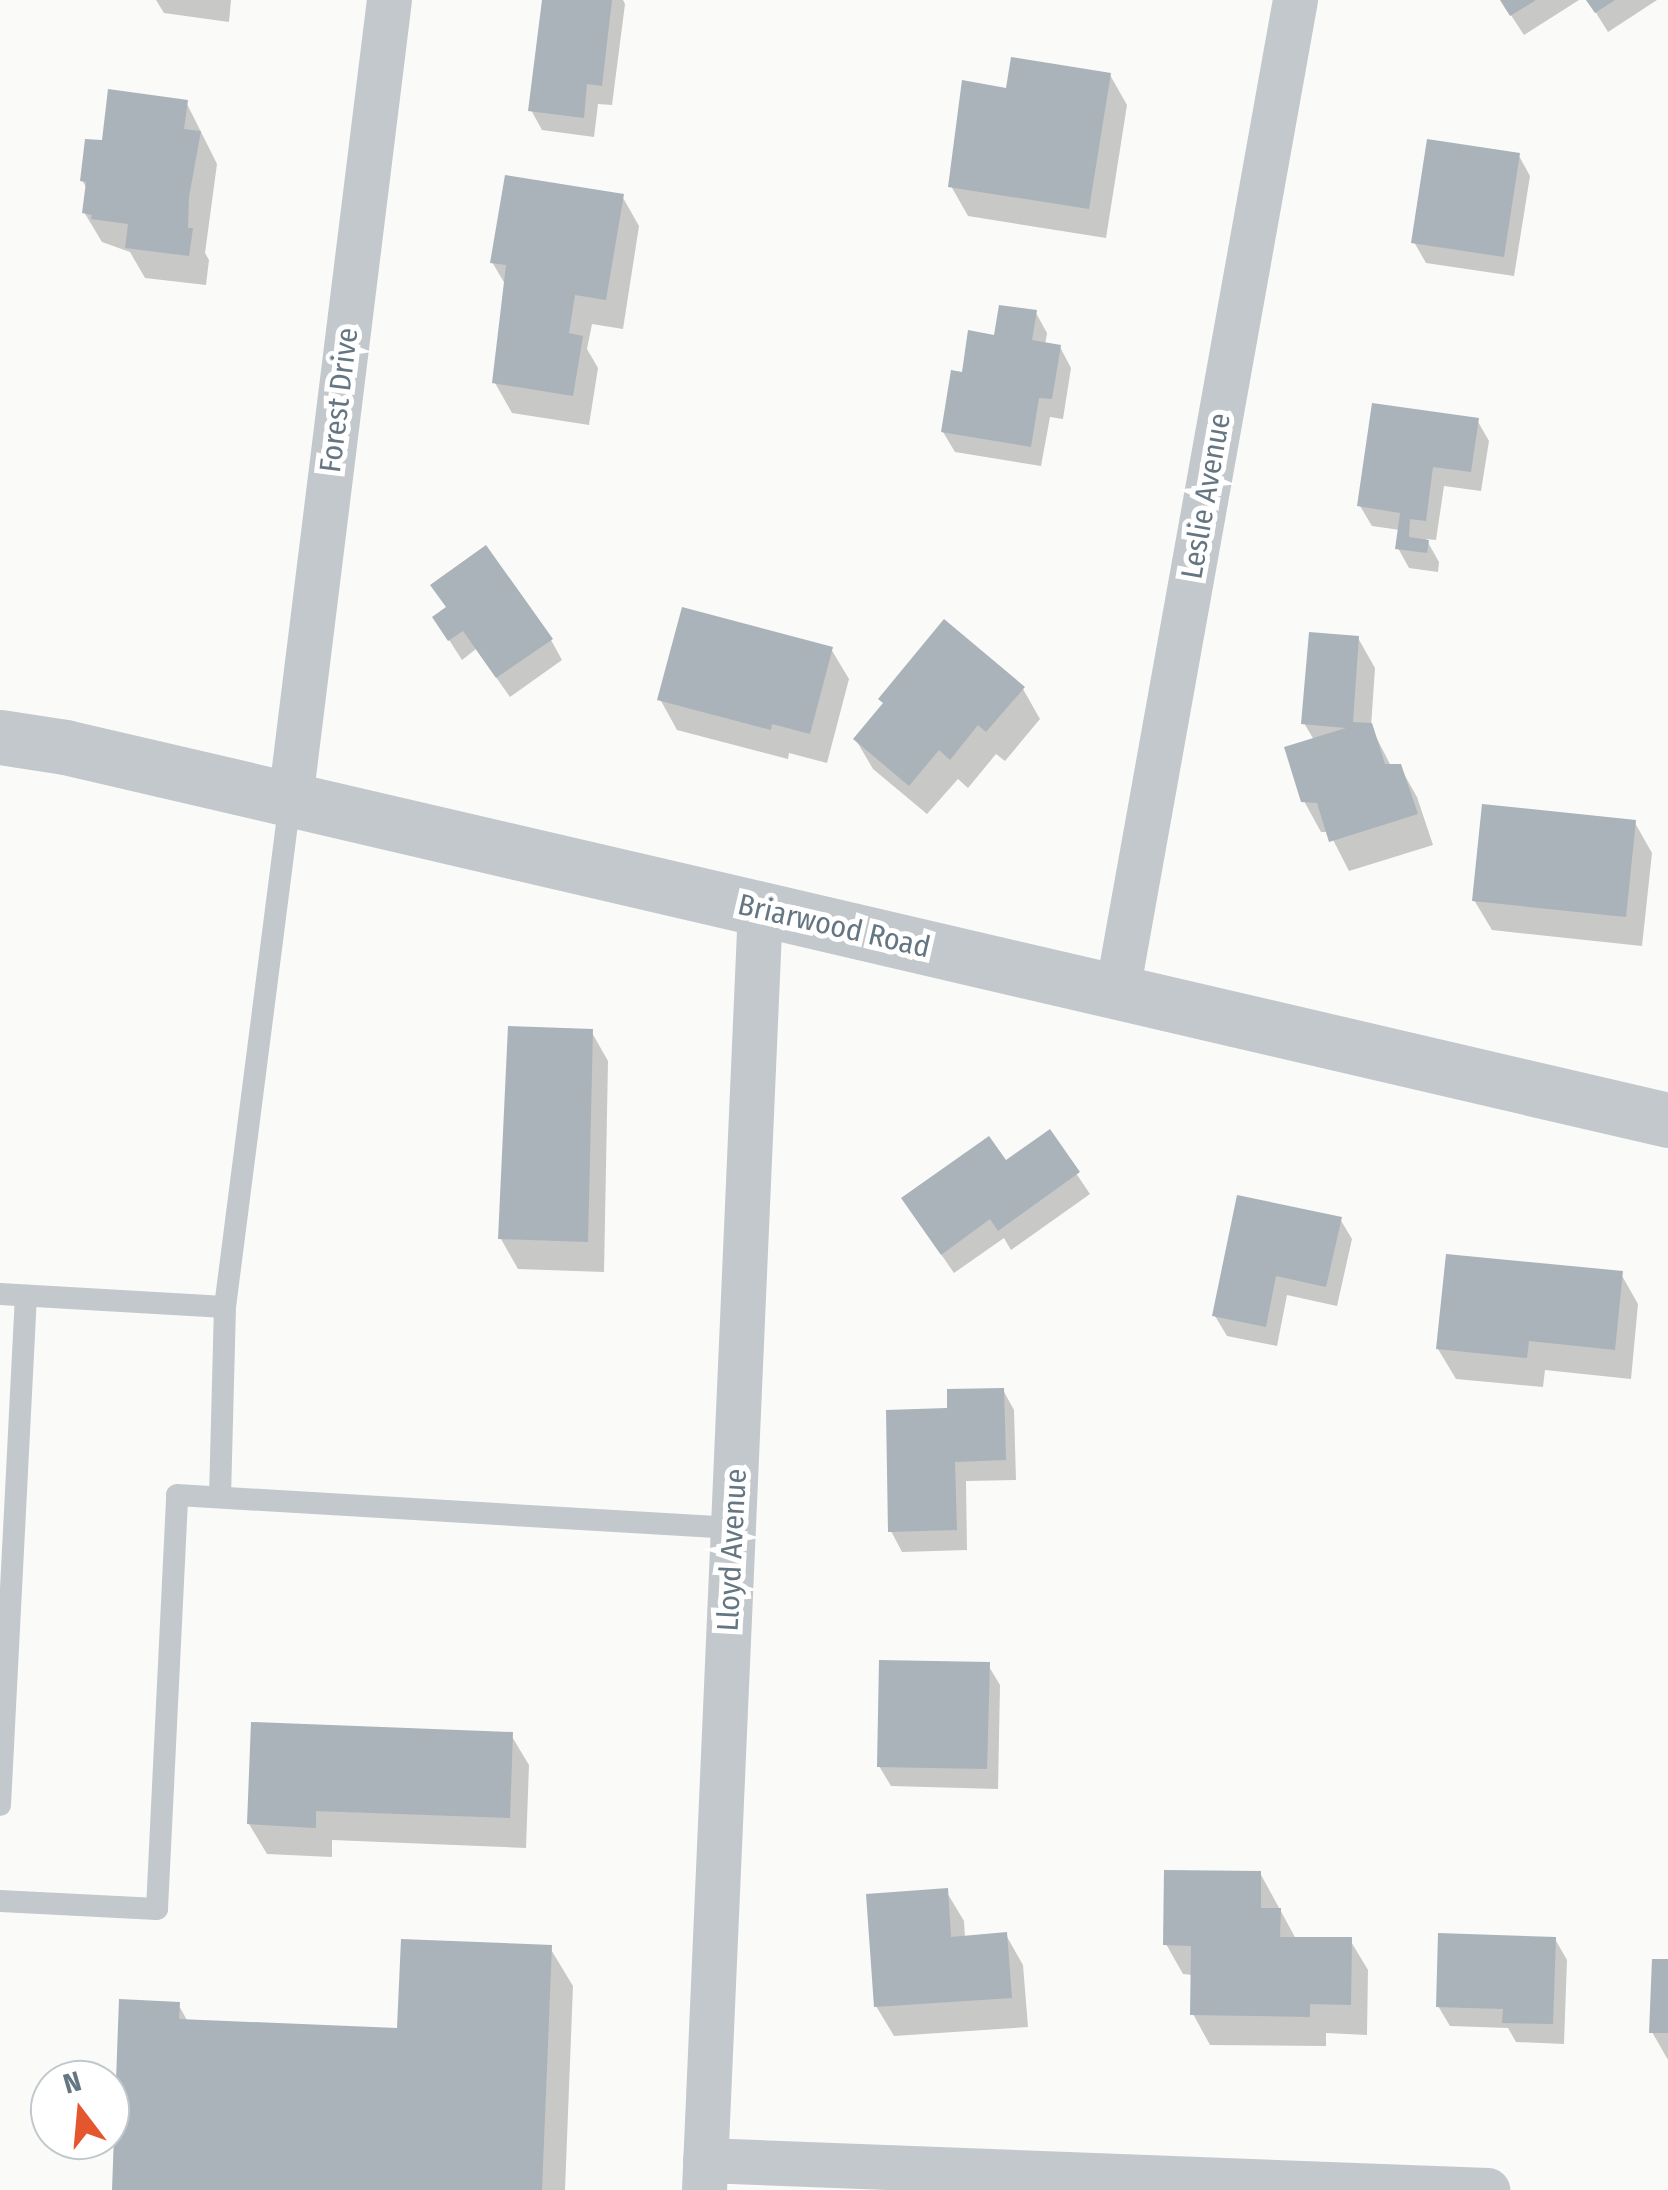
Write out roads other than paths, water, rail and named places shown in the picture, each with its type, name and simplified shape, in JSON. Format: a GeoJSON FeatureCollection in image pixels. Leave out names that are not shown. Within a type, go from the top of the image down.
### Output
{"type":"FeatureCollection","features":[{"type":"Feature","properties":{"kind":"street","name":"Forest Drive"},"geometry":{"type":"LineString","coordinates":[[290,800],[389,0]]}},
{"type":"Feature","properties":{"kind":"street","name":"Leslie Avenue"},"geometry":{"type":"LineString","coordinates":[[1117,991],[1295,0]]}},
{"type":"Feature","properties":{"kind":"street","name":"Briarwood Road"},"geometry":{"type":"LineString","coordinates":[[0,737],[290,800],[1668,1120]]}},
{"type":"Feature","properties":{"kind":"street","name":"Lloyd Avenue"},"geometry":{"type":"LineString","coordinates":[[704,2175],[760,909]]}},
{"type":"Feature","properties":{"kind":"street"},"geometry":{"type":"LineString","coordinates":[[704,2175],[1487,2190]]}},
{"type":"Feature","properties":{"kind":"lane"},"geometry":{"type":"LineString","coordinates":[[220,1497],[225,1307],[290,800]]}},
{"type":"Feature","properties":{"kind":"lane"},"geometry":{"type":"LineString","coordinates":[[0,1294],[225,1307]]}},
{"type":"Feature","properties":{"kind":"lane"},"geometry":{"type":"LineString","coordinates":[[0,1805],[26,1296]]}},
{"type":"Feature","properties":{"kind":"lane"},"geometry":{"type":"LineString","coordinates":[[0,1902],[157,1908],[176,1495],[733,1528]]}}]}
